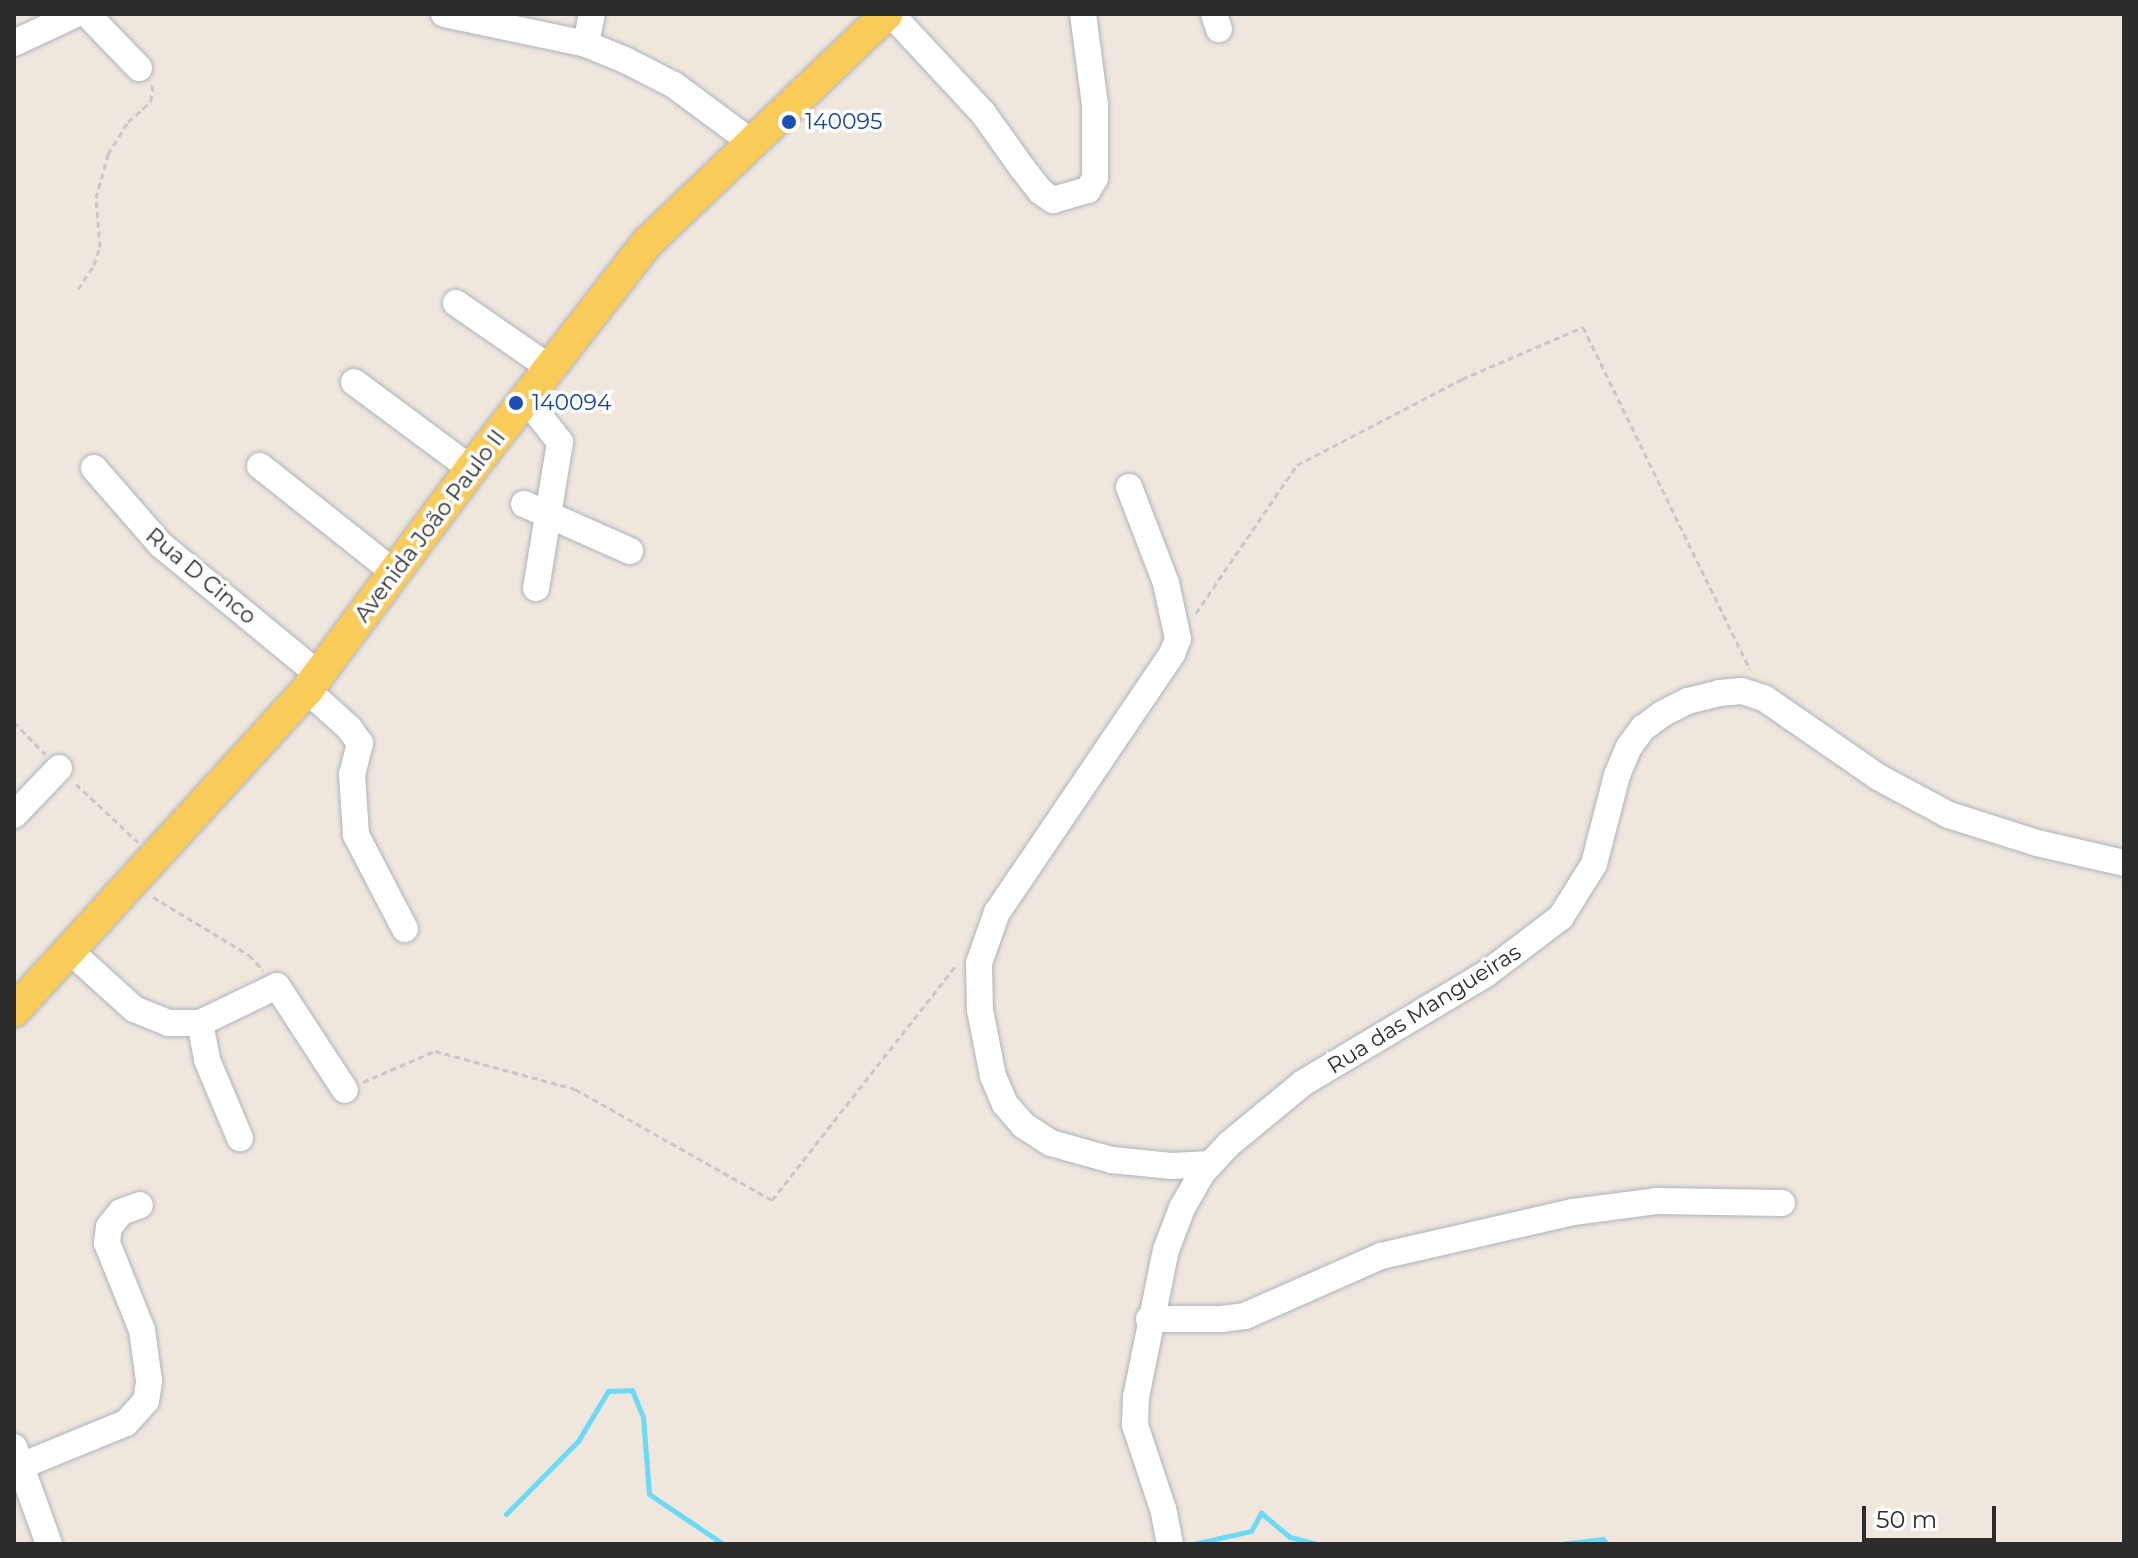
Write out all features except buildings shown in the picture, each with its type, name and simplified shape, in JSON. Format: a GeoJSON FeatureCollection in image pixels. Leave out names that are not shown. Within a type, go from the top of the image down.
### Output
{"type":"FeatureCollection","features":[{"type":"Feature","properties":{"kind":"main road","name":"Avenida João Paulo II"},"geometry":{"type":"LineString","coordinates":[[14,1011],[313,682],[471,469],[648,242],[889,14]]}},
{"type":"Feature","properties":{"kind":"street"},"geometry":{"type":"LineString","coordinates":[[14,43],[76,14]]}},
{"type":"Feature","properties":{"kind":"street"},"geometry":{"type":"LineString","coordinates":[[87,14],[139,68]]}},
{"type":"Feature","properties":{"kind":"street"},"geometry":{"type":"LineString","coordinates":[[444,14],[586,44],[674,85],[751,142]]}},
{"type":"Feature","properties":{"kind":"street"},"geometry":{"type":"LineString","coordinates":[[586,44],[592,14]]}},
{"type":"Feature","properties":{"kind":"street"},"geometry":{"type":"LineString","coordinates":[[889,14],[983,113],[1023,169],[1053,200],[1088,190],[1095,178],[1095,105],[1083,14]]}},
{"type":"Feature","properties":{"kind":"street"},"geometry":{"type":"LineString","coordinates":[[456,303],[550,368]]}},
{"type":"Feature","properties":{"kind":"street"},"geometry":{"type":"LineString","coordinates":[[354,382],[471,469]]}},
{"type":"Feature","properties":{"kind":"street"},"geometry":{"type":"LineString","coordinates":[[526,399],[560,442],[536,509],[536,588]]}},
{"type":"Feature","properties":{"kind":"street"},"geometry":{"type":"LineString","coordinates":[[260,466],[395,573]]}},
{"type":"Feature","properties":{"kind":"street","name":"Rua D Cinco"},"geometry":{"type":"LineString","coordinates":[[94,468],[161,545],[313,682],[360,743],[352,774],[356,835],[405,929]]}},
{"type":"Feature","properties":{"kind":"street"},"geometry":{"type":"LineString","coordinates":[[1129,487],[1166,583],[1178,639],[1172,654],[997,912],[979,963],[980,1010],[993,1076],[1005,1104],[1023,1125],[1051,1143],[1112,1160],[1172,1166],[1210,1164]]}},
{"type":"Feature","properties":{"kind":"street"},"geometry":{"type":"LineString","coordinates":[[536,509],[630,551]]}},
{"type":"Feature","properties":{"kind":"street","name":"Rua das Mangueiras"},"geometry":{"type":"LineString","coordinates":[[1170,1544],[1159,1494],[1135,1425],[1136,1397],[1149,1319],[1166,1250],[1182,1208],[1210,1164],[1303,1083],[1486,974],[1561,917],[1594,864],[1617,775],[1629,747],[1643,728],[1688,701],[1742,691],[1764,698],[1878,777],[1949,815],[2037,843],[2124,863]]}},
{"type":"Feature","properties":{"kind":"street"},"geometry":{"type":"LineString","coordinates":[[14,815],[59,768]]}},
{"type":"Feature","properties":{"kind":"street"},"geometry":{"type":"LineString","coordinates":[[69,950],[143,1014],[168,1023],[200,1023],[277,986],[345,1090]]}},
{"type":"Feature","properties":{"kind":"street"},"geometry":{"type":"LineString","coordinates":[[200,1023],[207,1060],[240,1138]]}},
{"type":"Feature","properties":{"kind":"street"},"geometry":{"type":"LineString","coordinates":[[1149,1319],[1245,1316],[1381,1256],[1573,1212],[1656,1201],[1782,1203]]}},
{"type":"Feature","properties":{"kind":"street"},"geometry":{"type":"LineString","coordinates":[[49,1544],[16,1453],[126,1423],[146,1401],[149,1381],[142,1330],[107,1243],[109,1227],[121,1212],[140,1205]]}},
{"type":"Feature","properties":{"kind":"path"},"geometry":{"type":"LineString","coordinates":[[78,289],[94,265],[100,247],[96,198],[108,154],[117,136],[151,101],[155,92],[153,84],[139,68]]}},
{"type":"Feature","properties":{"kind":"path"},"geometry":{"type":"LineString","coordinates":[[1178,639],[1297,465],[1462,379],[1583,327],[1764,698]]}},
{"type":"Feature","properties":{"kind":"path"},"geometry":{"type":"LineString","coordinates":[[14,722],[154,857]]}},
{"type":"Feature","properties":{"kind":"path"},"geometry":{"type":"LineString","coordinates":[[129,883],[249,955],[277,986]]}},
{"type":"Feature","properties":{"kind":"path"},"geometry":{"type":"LineString","coordinates":[[345,1090],[435,1051],[575,1089],[772,1200],[958,962]]}},
{"type":"Feature","properties":{"kind":"waterway"},"geometry":{"type":"LineString","coordinates":[[506,1514],[578,1441],[608,1391],[632,1390],[643,1417],[649,1494],[723,1544]]}},
{"type":"Feature","properties":{"kind":"waterway"},"geometry":{"type":"LineString","coordinates":[[1193,1544],[1251,1531],[1261,1513],[1290,1537],[1317,1544]]}},
{"type":"Feature","properties":{"kind":"waterway"},"geometry":{"type":"LineString","coordinates":[[1561,1544],[1603,1539],[1607,1544]]}},
{"type":"Feature","properties":{"kind":"place","name":"140095"},"geometry":{"type":"Point","coordinates":[789,122]}},
{"type":"Feature","properties":{"kind":"place","name":"140094"},"geometry":{"type":"Point","coordinates":[516,403]}}]}
